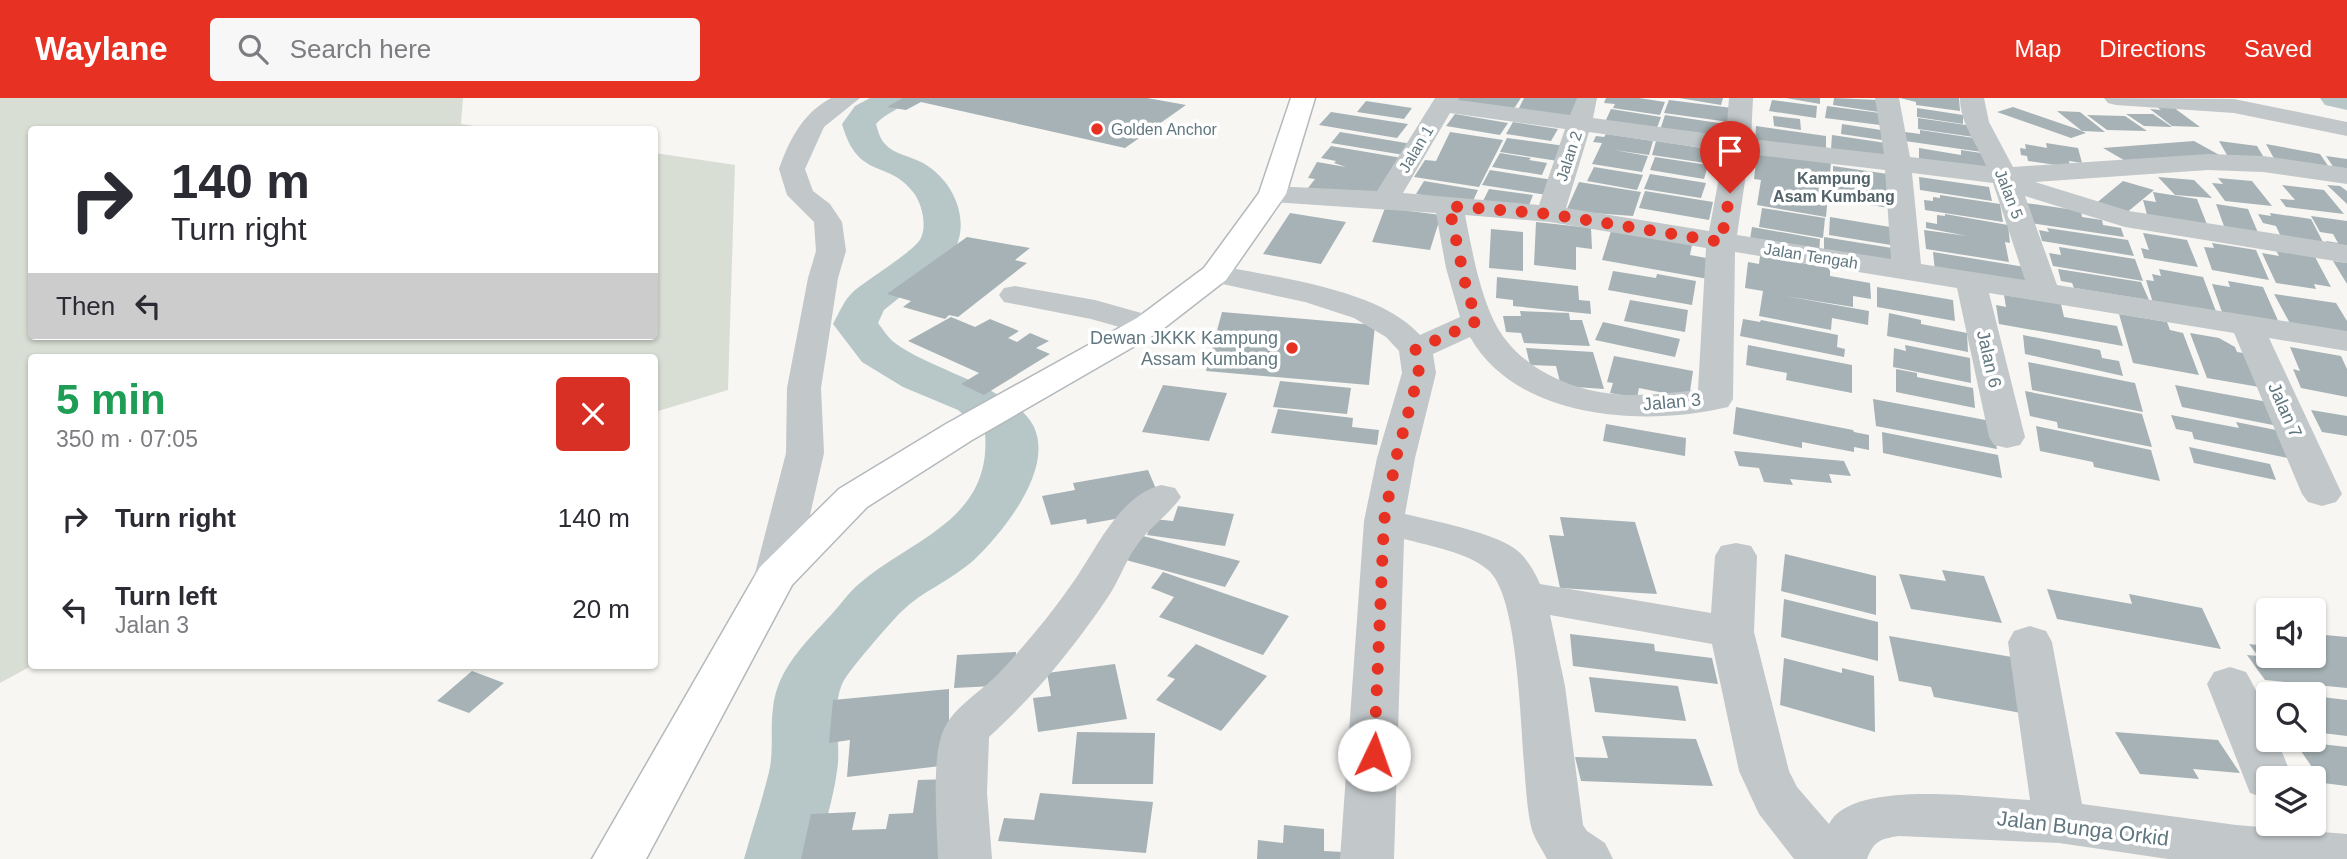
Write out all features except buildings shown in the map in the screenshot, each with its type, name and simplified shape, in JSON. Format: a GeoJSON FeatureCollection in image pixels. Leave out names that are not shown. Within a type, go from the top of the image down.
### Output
{"type":"FeatureCollection","features":[{"type":"Feature","properties":{"kind":"main road"},"geometry":{"type":"LineString","coordinates":[[620,859],[775,577],[853,498],[959,432],[1148,325],[1215,274],[1272,194],[1303,98]]}},
{"type":"Feature","properties":{"kind":"street"},"geometry":{"type":"LineString","coordinates":[[775,577],[804,453],[804,388],[823,278],[831,251],[828,222],[820,210],[801,195],[793,180],[792,169],[813,124],[827,110],[848,98]]}},
{"type":"Feature","properties":{"kind":"street","name":"Jalan 2"},"geometry":{"type":"LineString","coordinates":[[1550,214],[1587,98]]}},
{"type":"Feature","properties":{"kind":"street","name":"Jalan 3"},"geometry":{"type":"LineString","coordinates":[[1449,206],[1466,287],[1477,321],[1501,359],[1514,371],[1540,386],[1576,398],[1632,406],[1715,399],[1721,242],[1738,145],[1741,98]]}},
{"type":"Feature","properties":{"kind":"street"},"geometry":{"type":"LineString","coordinates":[[1887,98],[1898,163],[1907,272]]}},
{"type":"Feature","properties":{"kind":"street","name":"Jalan 5"},"geometry":{"type":"LineString","coordinates":[[1972,98],[1978,125],[1996,159],[2037,263],[2043,292]]}},
{"type":"Feature","properties":{"kind":"street"},"geometry":{"type":"LineString","coordinates":[[2116,98],[2234,106],[2347,129]]}},
{"type":"Feature","properties":{"kind":"street"},"geometry":{"type":"LineString","coordinates":[[2272,98],[2347,115]]}},
{"type":"Feature","properties":{"kind":"street"},"geometry":{"type":"LineString","coordinates":[[1445,101],[1738,145],[2002,178],[2125,219],[2347,254]]}},
{"type":"Feature","properties":{"kind":"street","name":"Jalan 1"},"geometry":{"type":"LineString","coordinates":[[1385,200],[1445,101]]}},
{"type":"Feature","properties":{"kind":"street"},"geometry":{"type":"LineString","coordinates":[[2002,178],[2208,162],[2263,164],[2347,176]]}},
{"type":"Feature","properties":{"kind":"street","name":"Jalan Tengah"},"geometry":{"type":"LineString","coordinates":[[1272,194],[1385,200],[1550,214],[2347,341]]}},
{"type":"Feature","properties":{"kind":"street"},"geometry":{"type":"LineString","coordinates":[[1215,274],[1312,294],[1365,311],[1398,330],[1415,350],[1419,373],[1396,458],[1384,521],[1367,859]]}},
{"type":"Feature","properties":{"kind":"street","name":"Jalan 6"},"geometry":{"type":"LineString","coordinates":[[1971,281],[2007,437]]}},
{"type":"Feature","properties":{"kind":"street"},"geometry":{"type":"LineString","coordinates":[[1015,295],[1095,310],[1148,325]]}},
{"type":"Feature","properties":{"kind":"street"},"geometry":{"type":"LineString","coordinates":[[1415,350],[1477,321]]}},
{"type":"Feature","properties":{"kind":"street","name":"Jalan 7"},"geometry":{"type":"LineString","coordinates":[[2247,326],[2322,494]]}},
{"type":"Feature","properties":{"kind":"street"},"geometry":{"type":"LineString","coordinates":[[965,859],[962,793],[964,739],[969,727],[1015,686],[1086,595],[1118,541],[1161,498]]}},
{"type":"Feature","properties":{"kind":"street"},"geometry":{"type":"LineString","coordinates":[[1384,521],[1487,552],[1503,560],[1514,571],[1534,633],[1557,827],[1568,847],[1586,859]]}},
{"type":"Feature","properties":{"kind":"street"},"geometry":{"type":"LineString","coordinates":[[1737,556],[1732,632],[1764,771],[1777,800],[1826,859]]}},
{"type":"Feature","properties":{"kind":"street"},"geometry":{"type":"LineString","coordinates":[[1524,596],[1732,632]]}},
{"type":"Feature","properties":{"kind":"street"},"geometry":{"type":"LineString","coordinates":[[2030,642],[2059,822]]}},
{"type":"Feature","properties":{"kind":"street"},"geometry":{"type":"LineString","coordinates":[[2230,684],[2263,766]]}},
{"type":"Feature","properties":{"kind":"street","name":"Jalan Bunga Orkid"},"geometry":{"type":"LineString","coordinates":[[1840,859],[1852,830],[1872,819],[1899,815],[1978,816],[2059,822],[2240,853],[2311,844]]}},
{"type":"Feature","properties":{"kind":"shaded area"},"geometry":{"type":"Polygon","coordinates":[[[0,98],[463,98],[461,124],[474,126],[28,126],[28,340],[658,340],[658,153],[735,165],[728,390],[658,411],[658,354],[28,354],[28,668],[0,683],[0,98]]]}},
{"type":"Feature","properties":{"kind":"waterway"},"geometry":{"type":"LineString","coordinates":[[780,859],[804,769],[805,705],[814,674],[881,597],[953,548],[986,513],[1003,487],[1013,456],[1010,428],[975,400],[920,377],[878,352],[855,324],[866,303],[937,247],[943,227],[939,206],[929,187],[913,172],[874,153],[862,133],[859,124],[867,113],[893,98]]}},
{"type":"Feature","properties":{"kind":"waterway"},"geometry":{"type":"LineString","coordinates":[[2336,98],[2347,100]]}},
{"type":"Feature","properties":{"kind":"place","name":"Golden Anchor"},"geometry":{"type":"Point","coordinates":[1097,129]}},
{"type":"Feature","properties":{"kind":"place","name":"Dewan JKKK Kampung Assam Kumbang"},"geometry":{"type":"Point","coordinates":[1292,348]}},
{"type":"Feature","properties":{"kind":"district","name":"Kampung Asam Kumbang"},"geometry":{"type":"Point","coordinates":[1834,187]}},
{"type":"Feature","properties":{"kind":"route"},"geometry":{"type":"LineString","coordinates":[[1374,755],[1384,521],[1396,458],[1419,373],[1415,350],[1477,321],[1466,287],[1449,206],[1550,214],[1721,242],[1730,193]]}}]}
